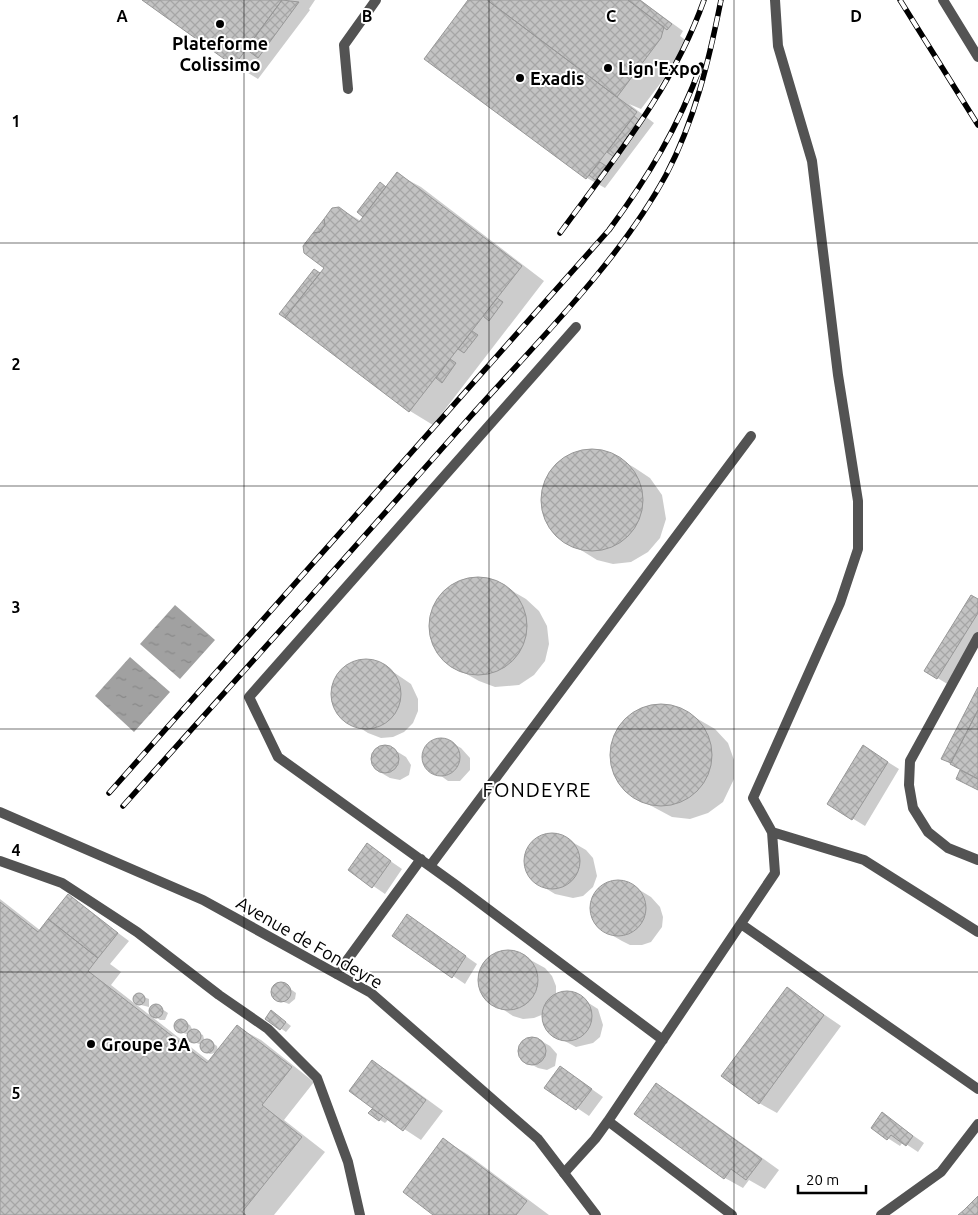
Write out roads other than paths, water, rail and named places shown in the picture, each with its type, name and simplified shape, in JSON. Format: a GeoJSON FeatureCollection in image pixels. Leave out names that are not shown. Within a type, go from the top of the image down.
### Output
{"type":"FeatureCollection","features":[{"type":"Feature","properties":{"kind":"street"},"geometry":{"type":"LineString","coordinates":[[348,89],[344,45],[376,0]]}},
{"type":"Feature","properties":{"kind":"street"},"geometry":{"type":"LineString","coordinates":[[564,1173],[608,1122],[775,873],[772,832],[753,798],[840,603],[858,549],[858,501],[838,375],[812,161],[778,46],[775,0]]}},
{"type":"Feature","properties":{"kind":"street"},"geometry":{"type":"LineString","coordinates":[[942,0],[978,57]]}},
{"type":"Feature","properties":{"kind":"street"},"geometry":{"type":"LineString","coordinates":[[576,327],[249,697],[278,757],[425,863],[663,1040]]}},
{"type":"Feature","properties":{"kind":"street"},"geometry":{"type":"LineString","coordinates":[[338,974],[751,436]]}},
{"type":"Feature","properties":{"kind":"street"},"geometry":{"type":"LineString","coordinates":[[978,637],[910,761],[910,785],[913,808],[928,832],[948,848],[978,860]]}},
{"type":"Feature","properties":{"kind":"street","name":"Avenue de Fondeyre"},"geometry":{"type":"LineString","coordinates":[[0,812],[203,900],[371,993],[531,1133],[596,1215]]}},
{"type":"Feature","properties":{"kind":"street"},"geometry":{"type":"LineString","coordinates":[[772,832],[864,860],[978,932]]}},
{"type":"Feature","properties":{"kind":"street"},"geometry":{"type":"LineString","coordinates":[[0,861],[62,883],[137,932],[219,995],[268,1029],[317,1078],[348,1162],[360,1215]]}},
{"type":"Feature","properties":{"kind":"street"},"geometry":{"type":"LineString","coordinates":[[741,924],[978,1089]]}},
{"type":"Feature","properties":{"kind":"street"},"geometry":{"type":"LineString","coordinates":[[608,1122],[732,1215]]}},
{"type":"Feature","properties":{"kind":"street"},"geometry":{"type":"LineString","coordinates":[[880,1215],[941,1172],[978,1124]]}},
{"type":"Feature","properties":{"kind":"water"},"geometry":{"type":"Polygon","coordinates":[[[175,605],[215,640],[180,679],[140,644],[175,605]]]}},
{"type":"Feature","properties":{"kind":"water"},"geometry":{"type":"Polygon","coordinates":[[[130,657],[170,692],[134,732],[95,696],[130,657]]]}},
{"type":"Feature","properties":{"kind":"railway"},"geometry":{"type":"LineString","coordinates":[[560,233],[641,122],[659,93],[676,63],[704,0]]}},
{"type":"Feature","properties":{"kind":"railway"},"geometry":{"type":"LineString","coordinates":[[123,806],[549,331],[625,239],[666,175],[685,133],[706,67],[721,0]]}},
{"type":"Feature","properties":{"kind":"railway"},"geometry":{"type":"LineString","coordinates":[[900,0],[978,125]]}},
{"type":"Feature","properties":{"kind":"railway"},"geometry":{"type":"LineString","coordinates":[[109,793],[609,230],[637,191],[661,151],[682,110],[701,65]]}},
{"type":"Feature","properties":{"kind":"place","name":"Plateforme Colissimo"},"geometry":{"type":"Point","coordinates":[220,24]}},
{"type":"Feature","properties":{"kind":"place","name":"Lign'Expo"},"geometry":{"type":"Point","coordinates":[608,68]}},
{"type":"Feature","properties":{"kind":"place","name":"Exadis"},"geometry":{"type":"Point","coordinates":[520,78]}},
{"type":"Feature","properties":{"kind":"place","name":"Groupe 3A"},"geometry":{"type":"Point","coordinates":[91,1044]}},
{"type":"Feature","properties":{"kind":"district","name":"FONDEYRE"},"geometry":{"type":"Point","coordinates":[537,789]}}]}
